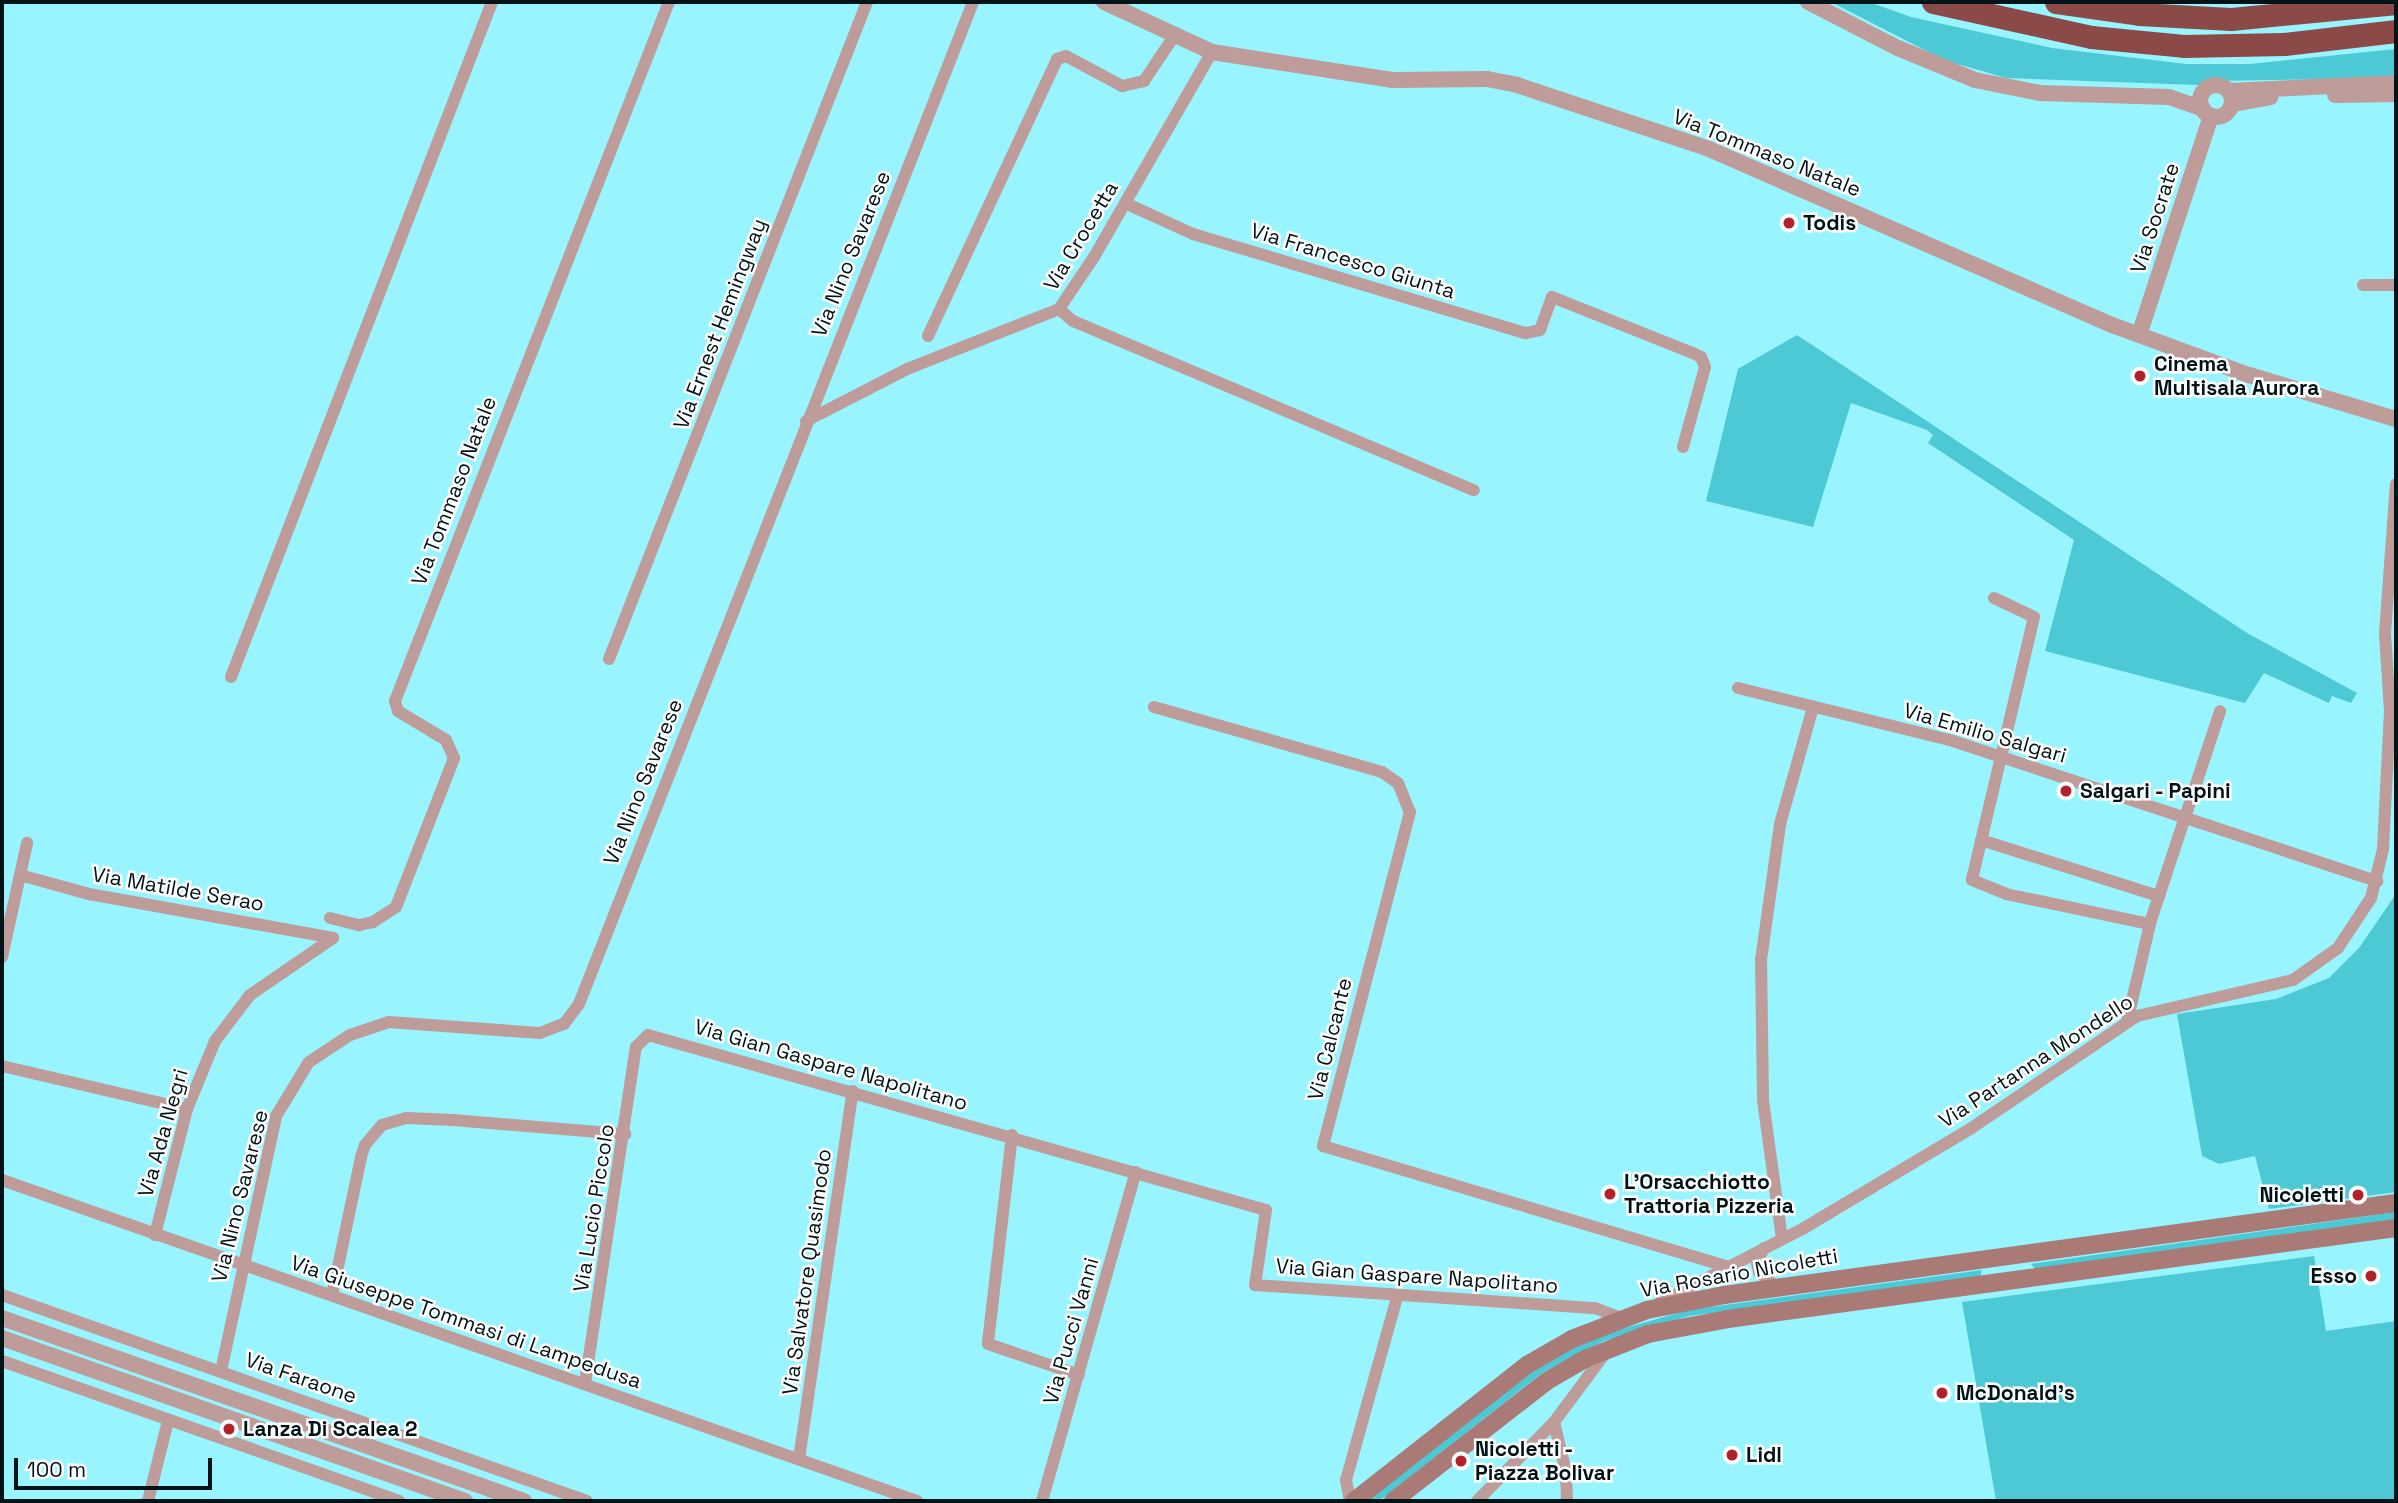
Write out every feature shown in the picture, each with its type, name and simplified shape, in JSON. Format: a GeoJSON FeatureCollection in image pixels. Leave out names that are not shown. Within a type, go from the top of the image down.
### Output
{"type":"FeatureCollection","features":[{"type":"Feature","properties":{"kind":"highway"},"geometry":{"type":"LineString","coordinates":[[1933,2],[2091,37],[2184,46],[2284,44],[2396,31]]}},
{"type":"Feature","properties":{"kind":"highway"},"geometry":{"type":"LineString","coordinates":[[2056,2],[2139,14],[2231,19],[2396,3]]}},
{"type":"Feature","properties":{"kind":"main road","name":"Via Rosario Nicoletti"},"geometry":{"type":"LineString","coordinates":[[1352,1501],[1515,1373],[1572,1339],[1647,1310],[1776,1287],[2396,1203]]}},
{"type":"Feature","properties":{"kind":"main road","name":"Via Rosario Nicoletti"},"geometry":{"type":"LineString","coordinates":[[1394,1501],[1528,1393],[1610,1348],[1688,1325],[2396,1227]]}},
{"type":"Feature","properties":{"kind":"main road"},"geometry":{"type":"LineString","coordinates":[[2048,1251],[2033,1255],[2024,1268],[2029,1273],[2052,1275]]}},
{"type":"Feature","properties":{"kind":"main road"},"geometry":{"type":"LineString","coordinates":[[1975,1285],[1993,1274],[1991,1264],[1980,1259]]}},
{"type":"Feature","properties":{"kind":"street"},"geometry":{"type":"LineString","coordinates":[[231,677],[492,2]]}},
{"type":"Feature","properties":{"kind":"street","name":"Via Tommaso Natale"},"geometry":{"type":"LineString","coordinates":[[330,918],[359,925],[373,922],[396,907],[454,758],[446,740],[398,711],[395,701],[669,2]]}},
{"type":"Feature","properties":{"kind":"street","name":"Via Ernest Hemingway"},"geometry":{"type":"LineString","coordinates":[[609,659],[867,2]]}},
{"type":"Feature","properties":{"kind":"street","name":"Via Nino Savarese"},"geometry":{"type":"LineString","coordinates":[[221,1371],[276,1116],[309,1062],[350,1035],[389,1023],[540,1033],[564,1024],[573,1016],[973,2]]}},
{"type":"Feature","properties":{"kind":"street","name":"Via Tommaso Natale"},"geometry":{"type":"LineString","coordinates":[[1104,2],[1212,52],[1392,80],[1487,79],[1517,85],[1709,149],[1887,224],[1996,278],[2139,335],[2249,375],[2396,419]]}},
{"type":"Feature","properties":{"kind":"street"},"geometry":{"type":"LineString","coordinates":[[1808,2],[1898,48],[1975,80],[2040,93],[2169,97],[2207,112],[2227,113],[2230,98],[2220,85],[2206,89],[2201,98],[2207,112]]}},
{"type":"Feature","properties":{"kind":"street"},"geometry":{"type":"LineString","coordinates":[[928,336],[1057,59],[1066,56],[1122,86],[1144,81],[1174,36]]}},
{"type":"Feature","properties":{"kind":"street","name":"Via Crocetta"},"geometry":{"type":"LineString","coordinates":[[806,421],[907,369],[1059,310],[1125,203],[1212,52]]}},
{"type":"Feature","properties":{"kind":"street"},"geometry":{"type":"LineString","coordinates":[[2230,98],[2396,83]]}},
{"type":"Feature","properties":{"kind":"street"},"geometry":{"type":"LineString","coordinates":[[2230,98],[2396,94]]}},
{"type":"Feature","properties":{"kind":"street","name":"Via Socrate"},"geometry":{"type":"LineString","coordinates":[[2139,335],[2207,112]]}},
{"type":"Feature","properties":{"kind":"street","name":"Via Francesco Giunta"},"geometry":{"type":"LineString","coordinates":[[1125,203],[1193,234],[1526,333],[1540,330],[1552,296],[1701,357],[1704,376],[1683,447]]}},
{"type":"Feature","properties":{"kind":"street"},"geometry":{"type":"LineString","coordinates":[[2363,285],[2396,285]]}},
{"type":"Feature","properties":{"kind":"street"},"geometry":{"type":"LineString","coordinates":[[1059,310],[1073,321],[1475,490]]}},
{"type":"Feature","properties":{"kind":"street","name":"Via Partanna Mondello"},"geometry":{"type":"LineString","coordinates":[[1647,1310],[1782,1239],[1979,1123],[2127,1022],[2167,1006],[2270,986],[2309,972],[2351,933],[2377,881],[2388,816],[2393,711],[2385,633],[2393,566],[2396,484]]}},
{"type":"Feature","properties":{"kind":"street"},"geometry":{"type":"LineString","coordinates":[[1994,598],[2034,617],[1998,756],[1972,880],[2006,894],[2150,924]]}},
{"type":"Feature","properties":{"kind":"street","name":"Via Emilio Salgari"},"geometry":{"type":"LineString","coordinates":[[1738,688],[1998,756],[2185,815],[2377,881]]}},
{"type":"Feature","properties":{"kind":"street","name":"Via Calcante"},"geometry":{"type":"LineString","coordinates":[[1154,707],[1382,772],[1398,783],[1410,812],[1323,1146],[1728,1266]]}},
{"type":"Feature","properties":{"kind":"street"},"geometry":{"type":"LineString","coordinates":[[1782,1239],[1762,1089],[1760,960],[1780,824],[1813,707]]}},
{"type":"Feature","properties":{"kind":"street"},"geometry":{"type":"LineString","coordinates":[[2127,1022],[2150,924],[2220,711]]}},
{"type":"Feature","properties":{"kind":"street"},"geometry":{"type":"LineString","coordinates":[[1980,840],[2159,896]]}},
{"type":"Feature","properties":{"kind":"street"},"geometry":{"type":"LineString","coordinates":[[2,957],[27,844]]}},
{"type":"Feature","properties":{"kind":"street","name":"Via Matilde Serao"},"geometry":{"type":"LineString","coordinates":[[20,875],[89,894],[330,934]]}},
{"type":"Feature","properties":{"kind":"street","name":"Via Ada Negri"},"geometry":{"type":"LineString","coordinates":[[155,1235],[187,1109],[205,1059],[229,1021],[270,980],[331,943],[330,934]]}},
{"type":"Feature","properties":{"kind":"street","name":"Via Gian Gaspare Napolitano"},"geometry":{"type":"LineString","coordinates":[[640,1039],[653,1035],[1012,1135],[1266,1210],[1255,1285],[1397,1297],[1583,1307],[1621,1318]]}},
{"type":"Feature","properties":{"kind":"street","name":"Via Lucio Piccolo"},"geometry":{"type":"LineString","coordinates":[[585,1383],[640,1039]]}},
{"type":"Feature","properties":{"kind":"street"},"geometry":{"type":"LineString","coordinates":[[2,1066],[187,1109]]}},
{"type":"Feature","properties":{"kind":"street","name":"Via Salvatore Quasimodo"},"geometry":{"type":"LineString","coordinates":[[799,1460],[853,1091]]}},
{"type":"Feature","properties":{"kind":"street"},"geometry":{"type":"LineString","coordinates":[[332,1296],[361,1157],[365,1144],[382,1125],[407,1118],[625,1134]]}},
{"type":"Feature","properties":{"kind":"street"},"geometry":{"type":"LineString","coordinates":[[1012,1135],[988,1344],[1079,1375]]}},
{"type":"Feature","properties":{"kind":"street","name":"Via Pucci Vanni"},"geometry":{"type":"LineString","coordinates":[[1042,1501],[1136,1171]]}},
{"type":"Feature","properties":{"kind":"street","name":"Via Giuseppe Tommasi di Lampedusa"},"geometry":{"type":"LineString","coordinates":[[2,1181],[917,1501]]}},
{"type":"Feature","properties":{"kind":"street"},"geometry":{"type":"LineString","coordinates":[[1764,1248],[1757,1262],[1759,1272],[1776,1287]]}},
{"type":"Feature","properties":{"kind":"street","name":"Via Faraone"},"geometry":{"type":"LineString","coordinates":[[2,1295],[587,1501]]}},
{"type":"Feature","properties":{"kind":"street"},"geometry":{"type":"LineString","coordinates":[[1352,1501],[1346,1479],[1397,1297]]}},
{"type":"Feature","properties":{"kind":"street"},"geometry":{"type":"LineString","coordinates":[[2,1318],[524,1501]]}},
{"type":"Feature","properties":{"kind":"street"},"geometry":{"type":"LineString","coordinates":[[2,1338],[466,1501]]}},
{"type":"Feature","properties":{"kind":"street"},"geometry":{"type":"LineString","coordinates":[[1477,1501],[1554,1422],[1610,1348]]}},
{"type":"Feature","properties":{"kind":"street"},"geometry":{"type":"LineString","coordinates":[[3,1361],[399,1501]]}},
{"type":"Feature","properties":{"kind":"street"},"geometry":{"type":"LineString","coordinates":[[148,1501],[168,1421]]}},
{"type":"Feature","properties":{"kind":"street"},"geometry":{"type":"LineString","coordinates":[[1554,1422],[1566,1472],[1567,1501]]}},
{"type":"Feature","properties":{"kind":"shaded area"},"geometry":{"type":"Polygon","coordinates":[[[1831,2],[1869,2],[1911,17],[2052,48],[2186,64],[2250,64],[2396,49],[2396,78],[2214,81],[2198,85],[2006,78],[1944,60],[1831,2]]]}},
{"type":"Feature","properties":{"kind":"shaded area"},"geometry":{"type":"Polygon","coordinates":[[[1797,335],[2247,633],[2357,693],[2351,703],[2332,696],[2329,703],[2264,673],[2245,703],[2045,651],[2074,540],[1928,443],[1933,435],[1927,430],[1851,403],[1813,527],[1706,501],[1738,369],[1797,335]]]}},
{"type":"Feature","properties":{"kind":"shaded area"},"geometry":{"type":"Polygon","coordinates":[[[2396,894],[2396,1192],[2269,1209],[2255,1156],[2219,1164],[2202,1156],[2177,1014],[2276,999],[2329,978],[2359,948],[2396,894]]]}},
{"type":"Feature","properties":{"kind":"shaded area"},"geometry":{"type":"Polygon","coordinates":[[[2396,1212],[2396,1220],[2036,1270],[2031,1264],[2396,1212]]]}},
{"type":"Feature","properties":{"kind":"shaded area"},"geometry":{"type":"Polygon","coordinates":[[[2314,1256],[2326,1331],[2396,1321],[2396,1501],[1996,1501],[1962,1302],[2314,1256]]]}},
{"type":"Feature","properties":{"kind":"shaded area"},"geometry":{"type":"Polygon","coordinates":[[[1982,1270],[1980,1277],[1689,1316],[1604,1341],[1542,1373],[1379,1501],[1368,1501],[1517,1382],[1560,1354],[1601,1335],[1688,1310],[1982,1270]]]}},
{"type":"Feature","properties":{"kind":"place","name":"Todis"},"geometry":{"type":"Point","coordinates":[1789,223]}},
{"type":"Feature","properties":{"kind":"place","name":"Cinema Multisala Aurora"},"geometry":{"type":"Point","coordinates":[2140,376]}},
{"type":"Feature","properties":{"kind":"place","name":"Salgari - Papini"},"geometry":{"type":"Point","coordinates":[2066,791]}},
{"type":"Feature","properties":{"kind":"place","name":"L'Orsacchiotto Trattoria Pizzeria"},"geometry":{"type":"Point","coordinates":[1610,1194]}},
{"type":"Feature","properties":{"kind":"place","name":"Nicoletti"},"geometry":{"type":"Point","coordinates":[2358,1195]}},
{"type":"Feature","properties":{"kind":"place","name":"Esso"},"geometry":{"type":"Point","coordinates":[2371,1276]}},
{"type":"Feature","properties":{"kind":"place","name":"McDonald's"},"geometry":{"type":"Point","coordinates":[1942,1393]}},
{"type":"Feature","properties":{"kind":"place","name":"Lanza Di Scalea 2"},"geometry":{"type":"Point","coordinates":[229,1429]}},
{"type":"Feature","properties":{"kind":"place","name":"Lidl"},"geometry":{"type":"Point","coordinates":[1732,1455]}},
{"type":"Feature","properties":{"kind":"place","name":"Nicoletti - Piazza Bolivar"},"geometry":{"type":"Point","coordinates":[1461,1461]}}]}
